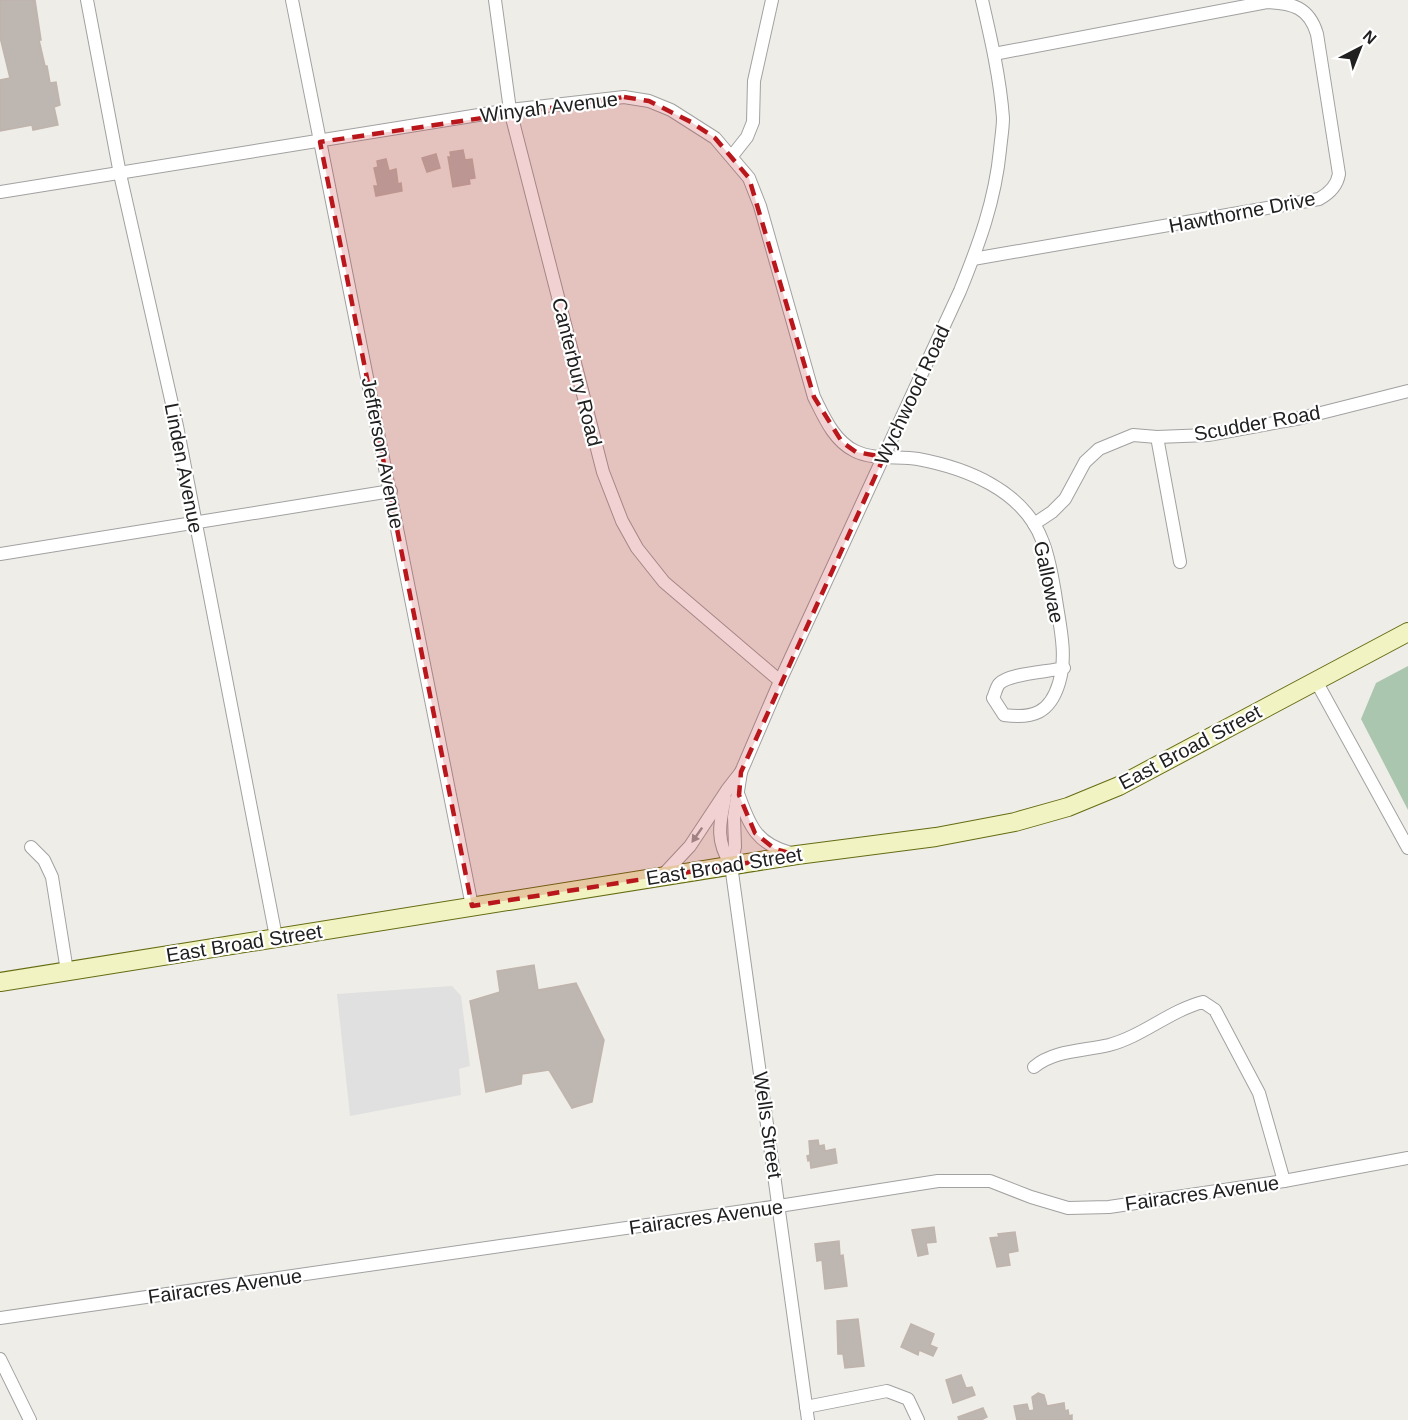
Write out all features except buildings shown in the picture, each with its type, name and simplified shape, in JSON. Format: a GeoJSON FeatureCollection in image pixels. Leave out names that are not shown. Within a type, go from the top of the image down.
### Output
{"type":"FeatureCollection","features":[{"type":"Feature","properties":{"kind":"street","name":"Linden Avenue"},"geometry":{"type":"LineString","coordinates":[[87,0],[120,174],[177,426],[276,937]]}},
{"type":"Feature","properties":{"kind":"street","name":"Jefferson Avenue"},"geometry":{"type":"LineString","coordinates":[[292,0],[472,906]]}},
{"type":"Feature","properties":{"kind":"street","name":"Canterbury Road"},"geometry":{"type":"LineString","coordinates":[[495,0],[510,110],[603,472],[622,521],[637,548],[664,582],[780,681]]}},
{"type":"Feature","properties":{"kind":"street"},"geometry":{"type":"LineString","coordinates":[[732,156],[747,137],[753,122],[754,81],[772,0]]}},
{"type":"Feature","properties":{"kind":"street","name":"Wychwood Road"},"geometry":{"type":"LineString","coordinates":[[662,876],[690,846],[741,772],[780,681],[960,291],[982,236],[991,205],[1003,119],[994,54],[982,0]]}},
{"type":"Feature","properties":{"kind":"street","name":"Hawthorne Drive"},"geometry":{"type":"LineString","coordinates":[[973,259],[1319,199],[1332,190],[1339,174],[1317,34],[1313,21],[1295,6],[1267,2],[994,54]]}},
{"type":"Feature","properties":{"kind":"street","name":"Winyah Avenue"},"geometry":{"type":"LineString","coordinates":[[0,192],[510,110],[624,97],[649,102],[671,110],[714,138],[749,178],[760,206],[814,397],[825,419],[842,442],[856,452],[884,457]]}},
{"type":"Feature","properties":{"kind":"street","name":"Scudder Road"},"geometry":{"type":"LineString","coordinates":[[1034,524],[1052,512],[1065,499],[1084,462],[1099,449],[1133,435],[1208,435],[1278,422],[1408,390]]}},
{"type":"Feature","properties":{"kind":"street"},"geometry":{"type":"LineString","coordinates":[[1157,436],[1180,562]]}},
{"type":"Feature","properties":{"kind":"street","name":"Gallowae"},"geometry":{"type":"LineString","coordinates":[[884,457],[915,459],[958,468],[991,483],[1014,500],[1034,524],[1042,540],[1052,577],[1064,668],[1050,704],[1037,714],[1023,718],[1004,715],[993,698],[999,684],[1014,676],[1064,668]]}},
{"type":"Feature","properties":{"kind":"street"},"geometry":{"type":"LineString","coordinates":[[0,554],[391,491]]}},
{"type":"Feature","properties":{"kind":"street","name":"East Broad Street"},"geometry":{"type":"LineString","coordinates":[[0,982],[731,865],[936,837],[1015,822],[1068,807],[1119,786],[1408,632]]}},
{"type":"Feature","properties":{"kind":"street"},"geometry":{"type":"LineString","coordinates":[[1316,681],[1408,848]]}},
{"type":"Feature","properties":{"kind":"street","name":"Wychwood Road"},"geometry":{"type":"LineString","coordinates":[[731,865],[735,847],[734,817],[741,772]]}},
{"type":"Feature","properties":{"kind":"street","name":"Wychwood Road"},"geometry":{"type":"LineString","coordinates":[[727,790],[719,832],[721,850],[731,865]]}},
{"type":"Feature","properties":{"kind":"street","name":"Wychwood Road"},"geometry":{"type":"LineString","coordinates":[[739,795],[747,820],[755,833],[775,849],[797,855]]}},
{"type":"Feature","properties":{"kind":"street"},"geometry":{"type":"LineString","coordinates":[[31,847],[44,860],[52,878],[67,971]]}},
{"type":"Feature","properties":{"kind":"street","name":"Wells Street"},"geometry":{"type":"LineString","coordinates":[[731,865],[807,1414]]}},
{"type":"Feature","properties":{"kind":"street"},"geometry":{"type":"LineString","coordinates":[[1034,1067],[1043,1059],[1128,1038],[1184,1007],[1203,1002],[1215,1010],[1259,1093],[1284,1181]]}},
{"type":"Feature","properties":{"kind":"street","name":"Fairacres Avenue"},"geometry":{"type":"LineString","coordinates":[[0,1318],[938,1181],[990,1181],[1068,1208],[1109,1206],[1284,1181],[1408,1158]]}},
{"type":"Feature","properties":{"kind":"street"},"geometry":{"type":"LineString","coordinates":[[0,1359],[30,1420]]}},
{"type":"Feature","properties":{"kind":"street"},"geometry":{"type":"LineString","coordinates":[[807,1414],[887,1391],[908,1399],[918,1420]]}},
{"type":"Feature","properties":{"kind":"highlighted area"},"geometry":{"type":"Polygon","coordinates":[[[624,97],[649,101],[691,122],[715,138],[749,178],[814,397],[842,442],[856,452],[884,457],[741,772],[739,795],[755,833],[775,849],[797,855],[472,906],[320,142],[624,97]]]}},
{"type":"Feature","properties":{"kind":"green space"},"geometry":{"type":"Polygon","coordinates":[[[1408,666],[1408,810],[1361,719],[1376,683],[1408,666]]]}},
{"type":"Feature","properties":{"kind":"shaded area"},"geometry":{"type":"Polygon","coordinates":[[[452,986],[461,996],[470,1066],[459,1069],[461,1095],[350,1116],[337,994],[452,986]]]}}]}
